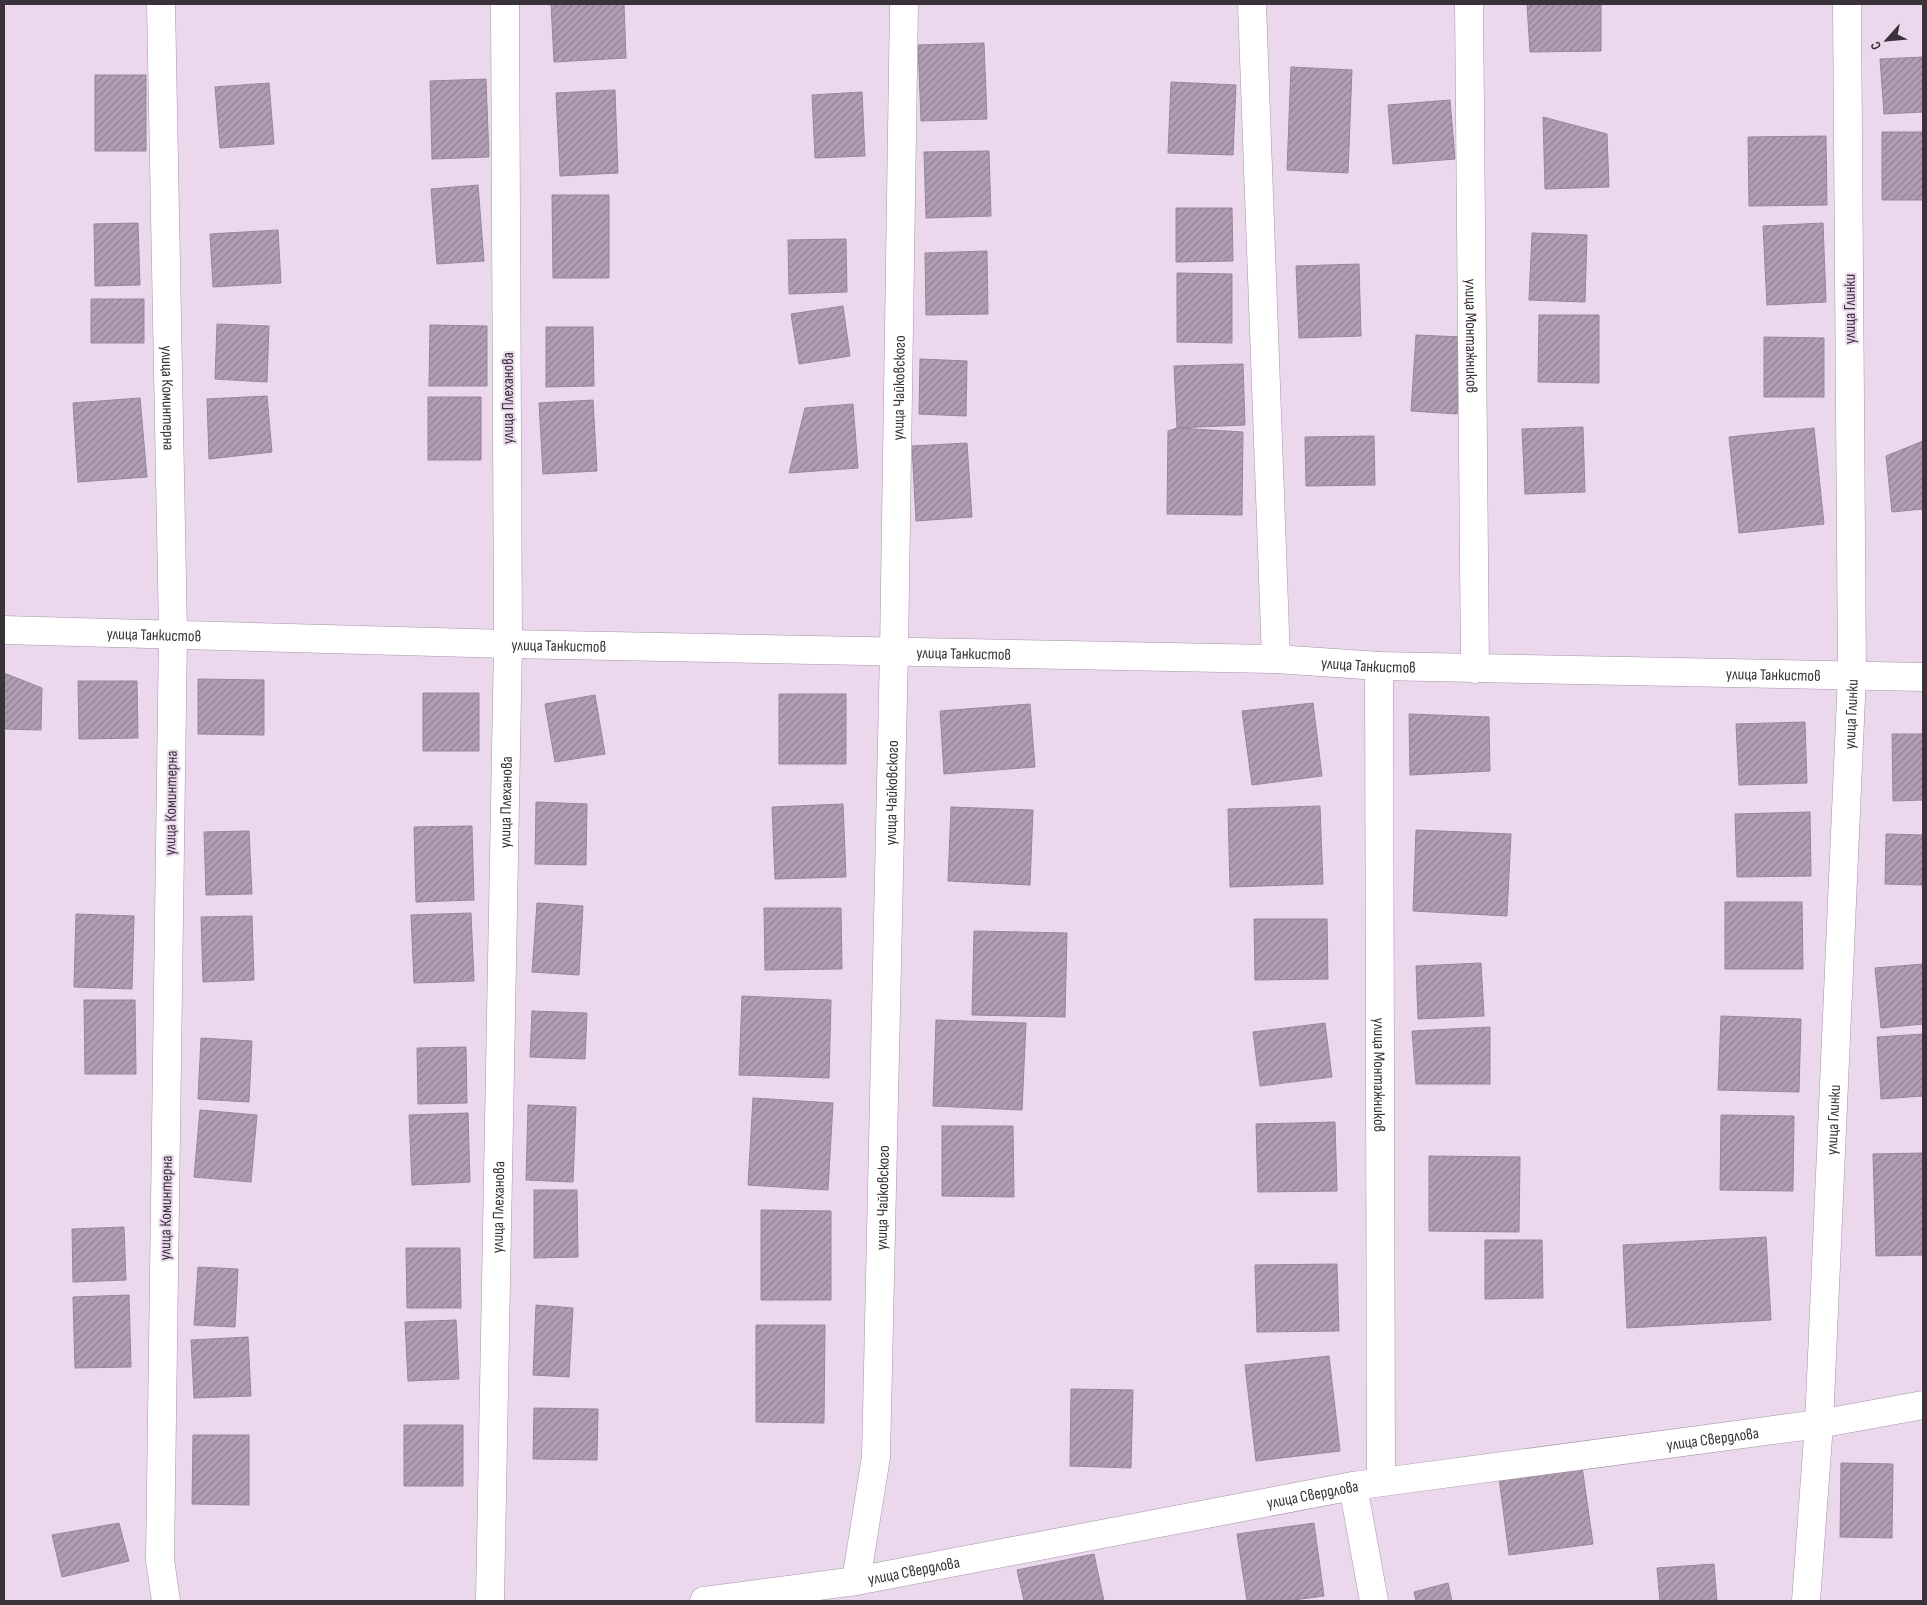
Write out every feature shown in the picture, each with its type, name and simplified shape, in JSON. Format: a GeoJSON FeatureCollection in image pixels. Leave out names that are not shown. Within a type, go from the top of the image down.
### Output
{"type":"FeatureCollection","features":[{"type":"Feature","properties":{"kind":"street","name":"улица Коминтерна"},"geometry":{"type":"LineString","coordinates":[[161,4],[173,633],[160,1560],[166,1601]]}},
{"type":"Feature","properties":{"kind":"street","name":"улица Плеханова"},"geometry":{"type":"LineString","coordinates":[[490,1601],[508,644],[505,4]]}},
{"type":"Feature","properties":{"kind":"street","name":"улица Чайковского"},"geometry":{"type":"LineString","coordinates":[[856,1581],[876,1457],[894,651],[904,4]]}},
{"type":"Feature","properties":{"kind":"street"},"geometry":{"type":"LineString","coordinates":[[1252,4],[1276,659]]}},
{"type":"Feature","properties":{"kind":"street","name":"улица Монтажников"},"geometry":{"type":"LineString","coordinates":[[1469,4],[1475,669]]}},
{"type":"Feature","properties":{"kind":"street","name":"улица Глинки"},"geometry":{"type":"LineString","coordinates":[[1806,1601],[1819,1424],[1852,675],[1847,4]]}},
{"type":"Feature","properties":{"kind":"street","name":"улица Танкистов"},"geometry":{"type":"LineString","coordinates":[[4,630],[173,633],[508,644],[1276,659],[1379,666],[1475,669],[1923,677]]}},
{"type":"Feature","properties":{"kind":"street","name":"улица Монтажников"},"geometry":{"type":"LineString","coordinates":[[1379,666],[1382,1482]]}},
{"type":"Feature","properties":{"kind":"street","name":"улица Свердлова"},"geometry":{"type":"LineString","coordinates":[[704,1601],[801,1595],[856,1581],[1354,1486],[1819,1424],[1923,1405]]}},
{"type":"Feature","properties":{"kind":"street"},"geometry":{"type":"LineString","coordinates":[[1354,1486],[1374,1601]]}},
{"type":"Feature","properties":{"kind":"building"},"geometry":{"type":"Polygon","coordinates":[[[551,4],[624,4],[626,58],[554,62],[551,4]]]}},
{"type":"Feature","properties":{"kind":"building"},"geometry":{"type":"Polygon","coordinates":[[[1527,4],[1601,4],[1601,51],[1530,52],[1527,4]]]}},
{"type":"Feature","properties":{"kind":"building"},"geometry":{"type":"Polygon","coordinates":[[[984,43],[987,119],[921,121],[918,45],[984,43]]]}},
{"type":"Feature","properties":{"kind":"building"},"geometry":{"type":"Polygon","coordinates":[[[1923,57],[1923,112],[1884,114],[1880,59],[1923,57]]]}},
{"type":"Feature","properties":{"kind":"building"},"geometry":{"type":"Polygon","coordinates":[[[1291,67],[1352,70],[1348,173],[1287,170],[1291,67]]]}},
{"type":"Feature","properties":{"kind":"building"},"geometry":{"type":"Polygon","coordinates":[[[95,75],[146,75],[146,151],[95,151],[95,75]]]}},
{"type":"Feature","properties":{"kind":"building"},"geometry":{"type":"Polygon","coordinates":[[[486,79],[489,157],[432,159],[430,81],[486,79]]]}},
{"type":"Feature","properties":{"kind":"building"},"geometry":{"type":"Polygon","coordinates":[[[1171,82],[1236,85],[1233,155],[1168,153],[1171,82]]]}},
{"type":"Feature","properties":{"kind":"building"},"geometry":{"type":"Polygon","coordinates":[[[269,83],[274,144],[220,148],[215,87],[269,83]]]}},
{"type":"Feature","properties":{"kind":"building"},"geometry":{"type":"Polygon","coordinates":[[[615,90],[618,173],[560,176],[556,93],[615,90]]]}},
{"type":"Feature","properties":{"kind":"building"},"geometry":{"type":"Polygon","coordinates":[[[862,92],[865,156],[815,158],[812,95],[862,92]]]}},
{"type":"Feature","properties":{"kind":"building"},"geometry":{"type":"Polygon","coordinates":[[[1450,100],[1455,159],[1393,164],[1388,105],[1450,100]]]}},
{"type":"Feature","properties":{"kind":"building"},"geometry":{"type":"Polygon","coordinates":[[[1543,117],[1607,134],[1609,187],[1545,189],[1543,117]]]}},
{"type":"Feature","properties":{"kind":"building"},"geometry":{"type":"Polygon","coordinates":[[[1882,132],[1923,132],[1923,200],[1882,200],[1882,132]]]}},
{"type":"Feature","properties":{"kind":"building"},"geometry":{"type":"Polygon","coordinates":[[[1826,136],[1827,205],[1749,206],[1748,137],[1826,136]]]}},
{"type":"Feature","properties":{"kind":"building"},"geometry":{"type":"Polygon","coordinates":[[[989,151],[991,216],[926,218],[924,152],[989,151]]]}},
{"type":"Feature","properties":{"kind":"building"},"geometry":{"type":"Polygon","coordinates":[[[478,185],[484,261],[437,264],[431,189],[478,185]]]}},
{"type":"Feature","properties":{"kind":"building"},"geometry":{"type":"Polygon","coordinates":[[[552,195],[609,195],[609,278],[553,278],[552,195]]]}},
{"type":"Feature","properties":{"kind":"building"},"geometry":{"type":"Polygon","coordinates":[[[1176,208],[1232,208],[1233,261],[1176,262],[1176,208]]]}},
{"type":"Feature","properties":{"kind":"building"},"geometry":{"type":"Polygon","coordinates":[[[138,223],[140,285],[95,286],[94,224],[138,223]]]}},
{"type":"Feature","properties":{"kind":"building"},"geometry":{"type":"Polygon","coordinates":[[[1823,223],[1826,302],[1767,305],[1763,226],[1823,223]]]}},
{"type":"Feature","properties":{"kind":"building"},"geometry":{"type":"Polygon","coordinates":[[[278,230],[281,283],[213,287],[210,234],[278,230]]]}},
{"type":"Feature","properties":{"kind":"building"},"geometry":{"type":"Polygon","coordinates":[[[1532,233],[1587,235],[1585,302],[1529,300],[1532,233]]]}},
{"type":"Feature","properties":{"kind":"building"},"geometry":{"type":"Polygon","coordinates":[[[846,239],[847,292],[789,294],[788,240],[846,239]]]}},
{"type":"Feature","properties":{"kind":"building"},"geometry":{"type":"Polygon","coordinates":[[[987,251],[988,314],[926,315],[925,253],[987,251]]]}},
{"type":"Feature","properties":{"kind":"building"},"geometry":{"type":"Polygon","coordinates":[[[1359,264],[1361,336],[1299,338],[1296,266],[1359,264]]]}},
{"type":"Feature","properties":{"kind":"building"},"geometry":{"type":"Polygon","coordinates":[[[1177,273],[1232,274],[1232,343],[1177,342],[1177,273]]]}},
{"type":"Feature","properties":{"kind":"building"},"geometry":{"type":"Polygon","coordinates":[[[91,299],[144,299],[144,343],[91,343],[91,299]]]}},
{"type":"Feature","properties":{"kind":"building"},"geometry":{"type":"Polygon","coordinates":[[[843,306],[850,356],[799,364],[791,314],[843,306]]]}},
{"type":"Feature","properties":{"kind":"building"},"geometry":{"type":"Polygon","coordinates":[[[1539,315],[1599,315],[1599,383],[1538,382],[1539,315]]]}},
{"type":"Feature","properties":{"kind":"building"},"geometry":{"type":"Polygon","coordinates":[[[217,324],[269,326],[267,382],[215,379],[217,324]]]}},
{"type":"Feature","properties":{"kind":"building"},"geometry":{"type":"Polygon","coordinates":[[[430,325],[487,326],[487,386],[429,386],[430,325]]]}},
{"type":"Feature","properties":{"kind":"building"},"geometry":{"type":"Polygon","coordinates":[[[546,327],[593,327],[594,386],[546,387],[546,327]]]}},
{"type":"Feature","properties":{"kind":"building"},"geometry":{"type":"Polygon","coordinates":[[[1416,335],[1462,337],[1457,414],[1411,411],[1416,335]]]}},
{"type":"Feature","properties":{"kind":"building"},"geometry":{"type":"Polygon","coordinates":[[[1764,337],[1824,338],[1824,397],[1764,397],[1764,337]]]}},
{"type":"Feature","properties":{"kind":"building"},"geometry":{"type":"Polygon","coordinates":[[[920,359],[967,361],[966,416],[919,414],[920,359]]]}},
{"type":"Feature","properties":{"kind":"building"},"geometry":{"type":"Polygon","coordinates":[[[1243,364],[1245,425],[1177,428],[1174,366],[1243,364]]]}},
{"type":"Feature","properties":{"kind":"building"},"geometry":{"type":"Polygon","coordinates":[[[267,396],[272,452],[209,459],[207,399],[267,396]]]}},
{"type":"Feature","properties":{"kind":"building"},"geometry":{"type":"Polygon","coordinates":[[[428,397],[481,397],[481,460],[428,460],[428,397]]]}},
{"type":"Feature","properties":{"kind":"building"},"geometry":{"type":"Polygon","coordinates":[[[140,398],[147,477],[78,482],[73,403],[140,398]]]}},
{"type":"Feature","properties":{"kind":"building"},"geometry":{"type":"Polygon","coordinates":[[[593,400],[597,471],[543,474],[539,403],[593,400]]]}},
{"type":"Feature","properties":{"kind":"building"},"geometry":{"type":"Polygon","coordinates":[[[853,404],[858,468],[789,473],[805,408],[853,404]]]}},
{"type":"Feature","properties":{"kind":"building"},"geometry":{"type":"Polygon","coordinates":[[[1583,427],[1585,492],[1525,494],[1522,429],[1583,427]]]}},
{"type":"Feature","properties":{"kind":"building"},"geometry":{"type":"Polygon","coordinates":[[[1177,428],[1243,432],[1242,515],[1167,514],[1168,431],[1177,428]]]}},
{"type":"Feature","properties":{"kind":"building"},"geometry":{"type":"Polygon","coordinates":[[[1814,428],[1824,524],[1739,533],[1729,437],[1814,428]]]}},
{"type":"Feature","properties":{"kind":"building"},"geometry":{"type":"Polygon","coordinates":[[[1374,436],[1375,485],[1306,486],[1305,437],[1374,436]]]}},
{"type":"Feature","properties":{"kind":"building"},"geometry":{"type":"Polygon","coordinates":[[[1923,441],[1923,509],[1892,512],[1886,456],[1923,441]]]}},
{"type":"Feature","properties":{"kind":"building"},"geometry":{"type":"Polygon","coordinates":[[[967,443],[972,517],[916,521],[912,446],[967,443]]]}},
{"type":"Feature","properties":{"kind":"building"},"geometry":{"type":"Polygon","coordinates":[[[4,673],[42,688],[41,730],[4,729],[4,673]]]}},
{"type":"Feature","properties":{"kind":"building"},"geometry":{"type":"Polygon","coordinates":[[[198,679],[264,680],[264,735],[198,734],[198,679]]]}},
{"type":"Feature","properties":{"kind":"building"},"geometry":{"type":"Polygon","coordinates":[[[78,681],[137,681],[138,738],[79,739],[78,681]]]}},
{"type":"Feature","properties":{"kind":"building"},"geometry":{"type":"Polygon","coordinates":[[[423,693],[479,693],[479,751],[423,751],[423,693]]]}},
{"type":"Feature","properties":{"kind":"building"},"geometry":{"type":"Polygon","coordinates":[[[779,694],[846,694],[846,764],[779,764],[779,694]]]}},
{"type":"Feature","properties":{"kind":"building"},"geometry":{"type":"Polygon","coordinates":[[[595,695],[605,754],[555,762],[545,704],[595,695]]]}},
{"type":"Feature","properties":{"kind":"building"},"geometry":{"type":"Polygon","coordinates":[[[1313,703],[1322,776],[1252,785],[1242,711],[1313,703]]]}},
{"type":"Feature","properties":{"kind":"building"},"geometry":{"type":"Polygon","coordinates":[[[1030,704],[1035,767],[944,774],[940,711],[1030,704]]]}},
{"type":"Feature","properties":{"kind":"building"},"geometry":{"type":"Polygon","coordinates":[[[1409,714],[1489,717],[1490,771],[1410,775],[1409,714]]]}},
{"type":"Feature","properties":{"kind":"building"},"geometry":{"type":"Polygon","coordinates":[[[1805,722],[1807,783],[1739,785],[1736,724],[1805,722]]]}},
{"type":"Feature","properties":{"kind":"building"},"geometry":{"type":"Polygon","coordinates":[[[1892,734],[1923,734],[1923,800],[1893,801],[1892,734]]]}},
{"type":"Feature","properties":{"kind":"building"},"geometry":{"type":"Polygon","coordinates":[[[536,802],[587,804],[586,865],[535,864],[536,802]]]}},
{"type":"Feature","properties":{"kind":"building"},"geometry":{"type":"Polygon","coordinates":[[[843,804],[846,877],[775,879],[772,807],[843,804]]]}},
{"type":"Feature","properties":{"kind":"building"},"geometry":{"type":"Polygon","coordinates":[[[1320,806],[1323,884],[1230,887],[1228,809],[1320,806]]]}},
{"type":"Feature","properties":{"kind":"building"},"geometry":{"type":"Polygon","coordinates":[[[951,807],[1033,810],[1030,885],[948,881],[951,807]]]}},
{"type":"Feature","properties":{"kind":"building"},"geometry":{"type":"Polygon","coordinates":[[[1810,812],[1811,876],[1737,877],[1735,814],[1810,812]]]}},
{"type":"Feature","properties":{"kind":"building"},"geometry":{"type":"Polygon","coordinates":[[[472,826],[474,900],[416,902],[414,827],[472,826]]]}},
{"type":"Feature","properties":{"kind":"building"},"geometry":{"type":"Polygon","coordinates":[[[1416,830],[1511,834],[1507,916],[1413,911],[1416,830]]]}},
{"type":"Feature","properties":{"kind":"building"},"geometry":{"type":"Polygon","coordinates":[[[249,831],[252,894],[206,895],[204,832],[249,831]]]}},
{"type":"Feature","properties":{"kind":"building"},"geometry":{"type":"Polygon","coordinates":[[[1886,834],[1923,835],[1923,885],[1885,884],[1886,834]]]}},
{"type":"Feature","properties":{"kind":"building"},"geometry":{"type":"Polygon","coordinates":[[[1725,902],[1802,902],[1803,969],[1725,969],[1725,902]]]}},
{"type":"Feature","properties":{"kind":"building"},"geometry":{"type":"Polygon","coordinates":[[[537,903],[583,906],[579,975],[532,972],[537,903]]]}},
{"type":"Feature","properties":{"kind":"building"},"geometry":{"type":"Polygon","coordinates":[[[764,908],[841,908],[842,969],[765,970],[764,908]]]}},
{"type":"Feature","properties":{"kind":"building"},"geometry":{"type":"Polygon","coordinates":[[[471,913],[474,981],[414,983],[411,915],[471,913]]]}},
{"type":"Feature","properties":{"kind":"building"},"geometry":{"type":"Polygon","coordinates":[[[76,914],[134,916],[132,989],[74,987],[76,914]]]}},
{"type":"Feature","properties":{"kind":"building"},"geometry":{"type":"Polygon","coordinates":[[[252,916],[254,980],[203,982],[201,917],[252,916]]]}},
{"type":"Feature","properties":{"kind":"building"},"geometry":{"type":"Polygon","coordinates":[[[1254,919],[1327,919],[1328,979],[1255,980],[1254,919]]]}},
{"type":"Feature","properties":{"kind":"building"},"geometry":{"type":"Polygon","coordinates":[[[974,931],[1067,933],[1065,1017],[972,1015],[974,931]]]}},
{"type":"Feature","properties":{"kind":"building"},"geometry":{"type":"Polygon","coordinates":[[[1481,963],[1484,1016],[1418,1019],[1416,966],[1481,963]]]}},
{"type":"Feature","properties":{"kind":"building"},"geometry":{"type":"Polygon","coordinates":[[[1923,964],[1923,1024],[1881,1028],[1875,968],[1923,964]]]}},
{"type":"Feature","properties":{"kind":"building"},"geometry":{"type":"Polygon","coordinates":[[[742,996],[831,1000],[829,1078],[739,1075],[742,996]]]}},
{"type":"Feature","properties":{"kind":"building"},"geometry":{"type":"Polygon","coordinates":[[[84,1000],[135,1000],[136,1074],[85,1074],[84,1000]]]}},
{"type":"Feature","properties":{"kind":"building"},"geometry":{"type":"Polygon","coordinates":[[[532,1011],[587,1013],[585,1059],[530,1057],[532,1011]]]}},
{"type":"Feature","properties":{"kind":"building"},"geometry":{"type":"Polygon","coordinates":[[[1721,1016],[1801,1019],[1799,1092],[1718,1090],[1721,1016]]]}},
{"type":"Feature","properties":{"kind":"building"},"geometry":{"type":"Polygon","coordinates":[[[936,1020],[1026,1023],[1022,1110],[933,1106],[936,1020]]]}},
{"type":"Feature","properties":{"kind":"building"},"geometry":{"type":"Polygon","coordinates":[[[1325,1023],[1332,1077],[1260,1086],[1253,1032],[1325,1023]]]}},
{"type":"Feature","properties":{"kind":"building"},"geometry":{"type":"Polygon","coordinates":[[[1490,1027],[1490,1084],[1416,1084],[1412,1031],[1490,1027]]]}},
{"type":"Feature","properties":{"kind":"building"},"geometry":{"type":"Polygon","coordinates":[[[1923,1034],[1923,1096],[1881,1099],[1877,1037],[1923,1034]]]}},
{"type":"Feature","properties":{"kind":"building"},"geometry":{"type":"Polygon","coordinates":[[[201,1038],[252,1041],[249,1102],[198,1099],[201,1038]]]}},
{"type":"Feature","properties":{"kind":"building"},"geometry":{"type":"Polygon","coordinates":[[[466,1047],[467,1103],[418,1104],[417,1048],[466,1047]]]}},
{"type":"Feature","properties":{"kind":"building"},"geometry":{"type":"Polygon","coordinates":[[[753,1098],[833,1103],[828,1190],[748,1185],[753,1098]]]}},
{"type":"Feature","properties":{"kind":"building"},"geometry":{"type":"Polygon","coordinates":[[[528,1105],[576,1107],[573,1182],[526,1180],[528,1105]]]}},
{"type":"Feature","properties":{"kind":"building"},"geometry":{"type":"Polygon","coordinates":[[[200,1110],[257,1115],[251,1182],[194,1177],[200,1110]]]}},
{"type":"Feature","properties":{"kind":"building"},"geometry":{"type":"Polygon","coordinates":[[[468,1113],[470,1182],[412,1185],[409,1115],[468,1113]]]}},
{"type":"Feature","properties":{"kind":"building"},"geometry":{"type":"Polygon","coordinates":[[[1721,1115],[1794,1116],[1793,1191],[1720,1190],[1721,1115]]]}},
{"type":"Feature","properties":{"kind":"building"},"geometry":{"type":"Polygon","coordinates":[[[1335,1122],[1337,1191],[1258,1192],[1256,1124],[1335,1122]]]}},
{"type":"Feature","properties":{"kind":"building"},"geometry":{"type":"Polygon","coordinates":[[[942,1126],[1013,1126],[1014,1197],[942,1196],[942,1126]]]}},
{"type":"Feature","properties":{"kind":"building"},"geometry":{"type":"Polygon","coordinates":[[[1923,1153],[1923,1255],[1876,1256],[1873,1154],[1923,1153]]]}},
{"type":"Feature","properties":{"kind":"building"},"geometry":{"type":"Polygon","coordinates":[[[1429,1156],[1520,1157],[1519,1232],[1429,1231],[1429,1156]]]}},
{"type":"Feature","properties":{"kind":"building"},"geometry":{"type":"Polygon","coordinates":[[[534,1190],[577,1190],[578,1257],[534,1258],[534,1190]]]}},
{"type":"Feature","properties":{"kind":"building"},"geometry":{"type":"Polygon","coordinates":[[[761,1210],[831,1211],[831,1300],[761,1300],[761,1210]]]}},
{"type":"Feature","properties":{"kind":"building"},"geometry":{"type":"Polygon","coordinates":[[[124,1227],[126,1280],[73,1282],[72,1229],[124,1227]]]}},
{"type":"Feature","properties":{"kind":"building"},"geometry":{"type":"Polygon","coordinates":[[[1766,1237],[1771,1320],[1627,1328],[1623,1245],[1766,1237]]]}},
{"type":"Feature","properties":{"kind":"building"},"geometry":{"type":"Polygon","coordinates":[[[1485,1240],[1542,1240],[1543,1298],[1485,1299],[1485,1240]]]}},
{"type":"Feature","properties":{"kind":"building"},"geometry":{"type":"Polygon","coordinates":[[[406,1248],[460,1248],[461,1308],[407,1308],[406,1248]]]}},
{"type":"Feature","properties":{"kind":"building"},"geometry":{"type":"Polygon","coordinates":[[[1337,1264],[1339,1331],[1257,1332],[1255,1265],[1337,1264]]]}},
{"type":"Feature","properties":{"kind":"building"},"geometry":{"type":"Polygon","coordinates":[[[198,1267],[238,1269],[235,1327],[194,1325],[198,1267]]]}},
{"type":"Feature","properties":{"kind":"building"},"geometry":{"type":"Polygon","coordinates":[[[129,1295],[131,1367],[75,1368],[73,1297],[129,1295]]]}},
{"type":"Feature","properties":{"kind":"building"},"geometry":{"type":"Polygon","coordinates":[[[536,1305],[573,1308],[569,1377],[533,1375],[536,1305]]]}},
{"type":"Feature","properties":{"kind":"building"},"geometry":{"type":"Polygon","coordinates":[[[456,1320],[459,1379],[408,1381],[405,1322],[456,1320]]]}},
{"type":"Feature","properties":{"kind":"building"},"geometry":{"type":"Polygon","coordinates":[[[756,1325],[825,1325],[824,1423],[756,1422],[756,1325]]]}},
{"type":"Feature","properties":{"kind":"building"},"geometry":{"type":"Polygon","coordinates":[[[248,1337],[251,1396],[194,1398],[191,1340],[248,1337]]]}},
{"type":"Feature","properties":{"kind":"building"},"geometry":{"type":"Polygon","coordinates":[[[1329,1356],[1340,1451],[1256,1461],[1245,1365],[1329,1356]]]}},
{"type":"Feature","properties":{"kind":"building"},"geometry":{"type":"Polygon","coordinates":[[[1071,1389],[1133,1390],[1131,1468],[1070,1466],[1071,1389]]]}},
{"type":"Feature","properties":{"kind":"building"},"geometry":{"type":"Polygon","coordinates":[[[534,1408],[598,1409],[597,1460],[533,1459],[534,1408]]]}},
{"type":"Feature","properties":{"kind":"building"},"geometry":{"type":"Polygon","coordinates":[[[404,1425],[463,1425],[463,1486],[404,1486],[404,1425]]]}},
{"type":"Feature","properties":{"kind":"building"},"geometry":{"type":"Polygon","coordinates":[[[193,1435],[249,1435],[249,1505],[192,1504],[193,1435]]]}},
{"type":"Feature","properties":{"kind":"building"},"geometry":{"type":"Polygon","coordinates":[[[1841,1463],[1893,1464],[1892,1538],[1840,1537],[1841,1463]]]}},
{"type":"Feature","properties":{"kind":"building"},"geometry":{"type":"Polygon","coordinates":[[[1582,1466],[1593,1544],[1509,1555],[1499,1478],[1582,1466]]]}},
{"type":"Feature","properties":{"kind":"building"},"geometry":{"type":"Polygon","coordinates":[[[119,1523],[129,1561],[62,1577],[52,1535],[119,1523]]]}},
{"type":"Feature","properties":{"kind":"building"},"geometry":{"type":"Polygon","coordinates":[[[1314,1523],[1324,1596],[1286,1601],[1247,1601],[1237,1534],[1314,1523]]]}},
{"type":"Feature","properties":{"kind":"building"},"geometry":{"type":"Polygon","coordinates":[[[1094,1554],[1104,1601],[1024,1601],[1017,1570],[1094,1554]]]}},
{"type":"Feature","properties":{"kind":"building"},"geometry":{"type":"Polygon","coordinates":[[[1714,1564],[1717,1601],[1660,1601],[1657,1568],[1714,1564]]]}},
{"type":"Feature","properties":{"kind":"building"},"geometry":{"type":"Polygon","coordinates":[[[1448,1583],[1452,1601],[1416,1601],[1414,1592],[1448,1583]]]}}]}
